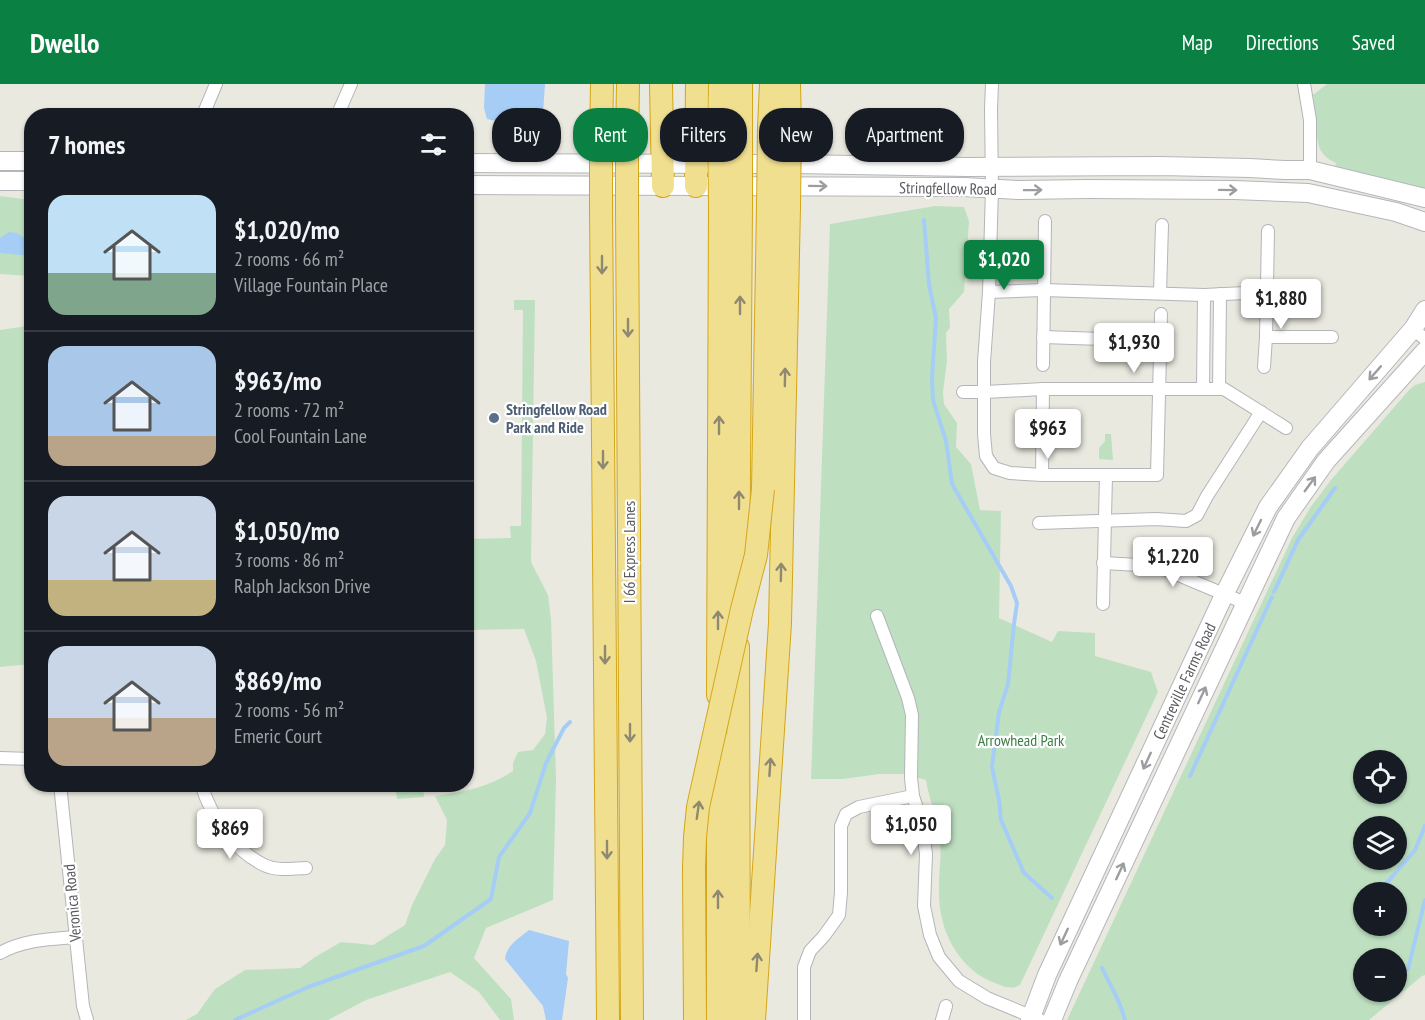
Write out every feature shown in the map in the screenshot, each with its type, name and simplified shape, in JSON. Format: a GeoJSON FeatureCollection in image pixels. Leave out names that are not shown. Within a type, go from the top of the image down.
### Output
{"type":"FeatureCollection","features":[{"type":"Feature","properties":{"kind":"highway"},"geometry":{"type":"LineString","coordinates":[[602,84],[608,1020]]}},
{"type":"Feature","properties":{"kind":"highway","name":"I 66 Express Lanes"},"geometry":{"type":"LineString","coordinates":[[628,84],[632,1020]]}},
{"type":"Feature","properties":{"kind":"highway"},"geometry":{"type":"LineString","coordinates":[[662,84],[663,186]]}},
{"type":"Feature","properties":{"kind":"highway"},"geometry":{"type":"LineString","coordinates":[[696,186],[697,84]]}},
{"type":"Feature","properties":{"kind":"highway"},"geometry":{"type":"LineString","coordinates":[[720,84],[725,108]]}},
{"type":"Feature","properties":{"kind":"highway"},"geometry":{"type":"LineString","coordinates":[[735,108],[741,84]]}},
{"type":"Feature","properties":{"kind":"highway"},"geometry":{"type":"LineString","coordinates":[[771,84],[776,108]]}},
{"type":"Feature","properties":{"kind":"highway"},"geometry":{"type":"LineString","coordinates":[[784,108],[789,84]]}},
{"type":"Feature","properties":{"kind":"highway"},"geometry":{"type":"LineString","coordinates":[[730,162],[738,561],[739,1020]]}},
{"type":"Feature","properties":{"kind":"highway"},"geometry":{"type":"LineString","coordinates":[[754,1020],[780,623],[780,162]]}},
{"type":"Feature","properties":{"kind":"highway"},"geometry":{"type":"LineString","coordinates":[[718,1020],[718,691],[730,206]]}},
{"type":"Feature","properties":{"kind":"highway"},"geometry":{"type":"LineString","coordinates":[[695,1020],[694,868],[698,807],[756,555],[763,489],[779,207]]}},
{"type":"Feature","properties":{"kind":"highway"},"geometry":{"type":"LineString","coordinates":[[631,844],[642,1020]]}},
{"type":"Feature","properties":{"kind":"main road"},"geometry":{"type":"LineString","coordinates":[[0,161],[24,161]]}},
{"type":"Feature","properties":{"kind":"main road","name":"Stringfellow Road"},"geometry":{"type":"LineString","coordinates":[[474,163],[1161,166],[1310,170],[1425,198]]}},
{"type":"Feature","properties":{"kind":"main road"},"geometry":{"type":"LineString","coordinates":[[0,181],[24,181]]}},
{"type":"Feature","properties":{"kind":"main road","name":"Stringfellow Road"},"geometry":{"type":"LineString","coordinates":[[474,185],[1234,190],[1308,193],[1396,212],[1425,222]]}},
{"type":"Feature","properties":{"kind":"main road","name":"Centreville Farms Road"},"geometry":{"type":"LineString","coordinates":[[1034,1019],[1047,975],[1268,507],[1310,448],[1419,334],[1425,310]]}},
{"type":"Feature","properties":{"kind":"main road","name":"Centreville Farms Road"},"geometry":{"type":"LineString","coordinates":[[1052,1020],[1068,981],[1286,518],[1326,461],[1425,351]]}},
{"type":"Feature","properties":{"kind":"street"},"geometry":{"type":"LineString","coordinates":[[206,108],[216,84]]}},
{"type":"Feature","properties":{"kind":"street"},"geometry":{"type":"LineString","coordinates":[[340,108],[351,84]]}},
{"type":"Feature","properties":{"kind":"street"},"geometry":{"type":"LineString","coordinates":[[992,84],[992,189],[984,362],[984,434],[986,456],[994,468],[1042,475],[1157,475],[1161,314]]}},
{"type":"Feature","properties":{"kind":"street"},"geometry":{"type":"LineString","coordinates":[[1304,84],[1310,120],[1310,170]]}},
{"type":"Feature","properties":{"kind":"street"},"geometry":{"type":"LineString","coordinates":[[1043,365],[1045,221]]}},
{"type":"Feature","properties":{"kind":"street"},"geometry":{"type":"LineString","coordinates":[[1160,293],[1162,225]]}},
{"type":"Feature","properties":{"kind":"street"},"geometry":{"type":"LineString","coordinates":[[1264,367],[1268,231]]}},
{"type":"Feature","properties":{"kind":"street"},"geometry":{"type":"LineString","coordinates":[[989,292],[1043,290],[1204,294],[1266,292]]}},
{"type":"Feature","properties":{"kind":"street"},"geometry":{"type":"LineString","coordinates":[[1203,389],[1204,294]]}},
{"type":"Feature","properties":{"kind":"street"},"geometry":{"type":"LineString","coordinates":[[1219,389],[1220,294]]}},
{"type":"Feature","properties":{"kind":"street"},"geometry":{"type":"LineString","coordinates":[[1043,337],[1161,341]]}},
{"type":"Feature","properties":{"kind":"street"},"geometry":{"type":"LineString","coordinates":[[1266,337],[1332,337]]}},
{"type":"Feature","properties":{"kind":"street"},"geometry":{"type":"LineString","coordinates":[[963,392],[1224,388],[1286,428]]}},
{"type":"Feature","properties":{"kind":"street"},"geometry":{"type":"LineString","coordinates":[[1042,475],[1043,389]]}},
{"type":"Feature","properties":{"kind":"street"},"geometry":{"type":"LineString","coordinates":[[1039,523],[1156,519],[1186,521],[1197,514],[1261,412]]}},
{"type":"Feature","properties":{"kind":"street"},"geometry":{"type":"LineString","coordinates":[[1103,604],[1106,475]]}},
{"type":"Feature","properties":{"kind":"street"},"geometry":{"type":"LineString","coordinates":[[1103,563],[1157,566],[1245,603]]}},
{"type":"Feature","properties":{"kind":"street"},"geometry":{"type":"LineString","coordinates":[[877,616],[908,698],[912,715],[911,778],[913,796],[922,824],[926,854],[924,906],[930,935],[939,957],[959,981],[987,998],[1034,1019]]}},
{"type":"Feature","properties":{"kind":"street"},"geometry":{"type":"LineString","coordinates":[[0,758],[24,759]]}},
{"type":"Feature","properties":{"kind":"street","name":"Veronica Road"},"geometry":{"type":"LineString","coordinates":[[61,792],[75,937],[83,1006],[87,1020]]}},
{"type":"Feature","properties":{"kind":"street"},"geometry":{"type":"LineString","coordinates":[[203,792],[223,829],[240,849],[265,866],[285,869],[306,868]]}},
{"type":"Feature","properties":{"kind":"street"},"geometry":{"type":"LineString","coordinates":[[804,1020],[804,967],[810,951],[839,915],[841,826],[846,814],[859,807],[913,796]]}},
{"type":"Feature","properties":{"kind":"street"},"geometry":{"type":"LineString","coordinates":[[0,953],[10,947],[29,942],[75,937]]}},
{"type":"Feature","properties":{"kind":"street"},"geometry":{"type":"LineString","coordinates":[[942,1020],[946,1006]]}},
{"type":"Feature","properties":{"kind":"green space"},"geometry":{"type":"Polygon","coordinates":[[[1327,84],[1425,84],[1425,189],[1335,166],[1336,163],[1324,155],[1319,146],[1313,95],[1327,84]]]}},
{"type":"Feature","properties":{"kind":"green space"},"geometry":{"type":"Polygon","coordinates":[[[0,196],[24,199],[24,276],[0,274],[0,196]]]}},
{"type":"Feature","properties":{"kind":"green space","name":"Arrowhead Park"},"geometry":{"type":"Polygon","coordinates":[[[935,206],[964,207],[969,221],[964,292],[949,309],[950,328],[946,333],[947,361],[943,392],[944,404],[957,423],[956,447],[971,464],[980,510],[1001,511],[999,618],[1052,642],[1058,631],[1095,633],[1095,656],[1151,672],[1158,692],[1020,985],[1012,987],[1005,987],[990,981],[968,966],[959,956],[946,933],[940,907],[940,839],[926,780],[904,774],[811,779],[830,224],[935,206]]]}},
{"type":"Feature","properties":{"kind":"green space"},"geometry":{"type":"Polygon","coordinates":[[[514,300],[535,300],[531,562],[548,595],[551,619],[556,779],[553,900],[486,928],[474,958],[511,999],[514,1020],[500,1020],[479,992],[450,972],[366,1000],[328,1020],[186,1020],[197,1014],[215,989],[245,970],[300,968],[341,942],[373,945],[405,925],[412,905],[435,859],[445,845],[447,820],[435,796],[474,792],[474,788],[504,777],[513,771],[513,763],[518,752],[533,750],[545,734],[547,718],[536,661],[524,629],[474,630],[474,539],[511,538],[510,526],[521,526],[523,310],[514,310],[514,300]]]}},
{"type":"Feature","properties":{"kind":"green space"},"geometry":{"type":"Polygon","coordinates":[[[24,326],[24,665],[0,667],[0,330],[24,326]]]}},
{"type":"Feature","properties":{"kind":"green space"},"geometry":{"type":"Polygon","coordinates":[[[1425,382],[1425,975],[1407,988],[1407,948],[1353,948],[1353,1002],[1391,1002],[1369,1020],[1067,1020],[1292,538],[1310,508],[1331,480],[1409,390],[1425,382]]]}},
{"type":"Feature","properties":{"kind":"green space"},"geometry":{"type":"Polygon","coordinates":[[[1105,434],[1111,434],[1113,460],[1099,459],[1099,448],[1105,441],[1105,434]]]}},
{"type":"Feature","properties":{"kind":"green space"},"geometry":{"type":"Polygon","coordinates":[[[396,792],[424,792],[424,797],[397,799],[396,792]]]}},
{"type":"Feature","properties":{"kind":"water"},"geometry":{"type":"Polygon","coordinates":[[[485,84],[545,84],[543,108],[492,108],[492,120],[487,119],[484,108],[485,84]]]}},
{"type":"Feature","properties":{"kind":"water"},"geometry":{"type":"Polygon","coordinates":[[[9,232],[24,236],[24,255],[0,253],[0,238],[9,232]]]}},
{"type":"Feature","properties":{"kind":"water"},"geometry":{"type":"Polygon","coordinates":[[[529,930],[569,941],[566,974],[568,978],[562,1020],[546,1020],[543,1006],[505,959],[510,946],[529,930]]]}},
{"type":"Feature","properties":{"kind":"waterway"},"geometry":{"type":"LineString","coordinates":[[924,220],[929,285],[936,318],[932,377],[933,400],[946,441],[952,484],[1011,586],[1017,603],[1008,684],[999,712],[992,767],[1001,820],[1024,873],[1052,898]]}},
{"type":"Feature","properties":{"kind":"waterway"},"geometry":{"type":"LineString","coordinates":[[1274,592],[1298,540],[1335,488]]}},
{"type":"Feature","properties":{"kind":"waterway"},"geometry":{"type":"LineString","coordinates":[[1190,776],[1272,597]]}},
{"type":"Feature","properties":{"kind":"waterway"},"geometry":{"type":"LineString","coordinates":[[235,1020],[308,987],[424,946],[491,899],[499,857],[530,813],[546,763],[564,728],[570,722]]}},
{"type":"Feature","properties":{"kind":"waterway"},"geometry":{"type":"LineString","coordinates":[[1388,882],[1415,850],[1425,826]]}},
{"type":"Feature","properties":{"kind":"waterway"},"geometry":{"type":"LineString","coordinates":[[1408,969],[1425,900]]}},
{"type":"Feature","properties":{"kind":"waterway"},"geometry":{"type":"LineString","coordinates":[[1102,968],[1125,1020]]}},
{"type":"Feature","properties":{"kind":"place","name":"Stringfellow Road Park and Ride"},"geometry":{"type":"Point","coordinates":[494,418]}}]}
